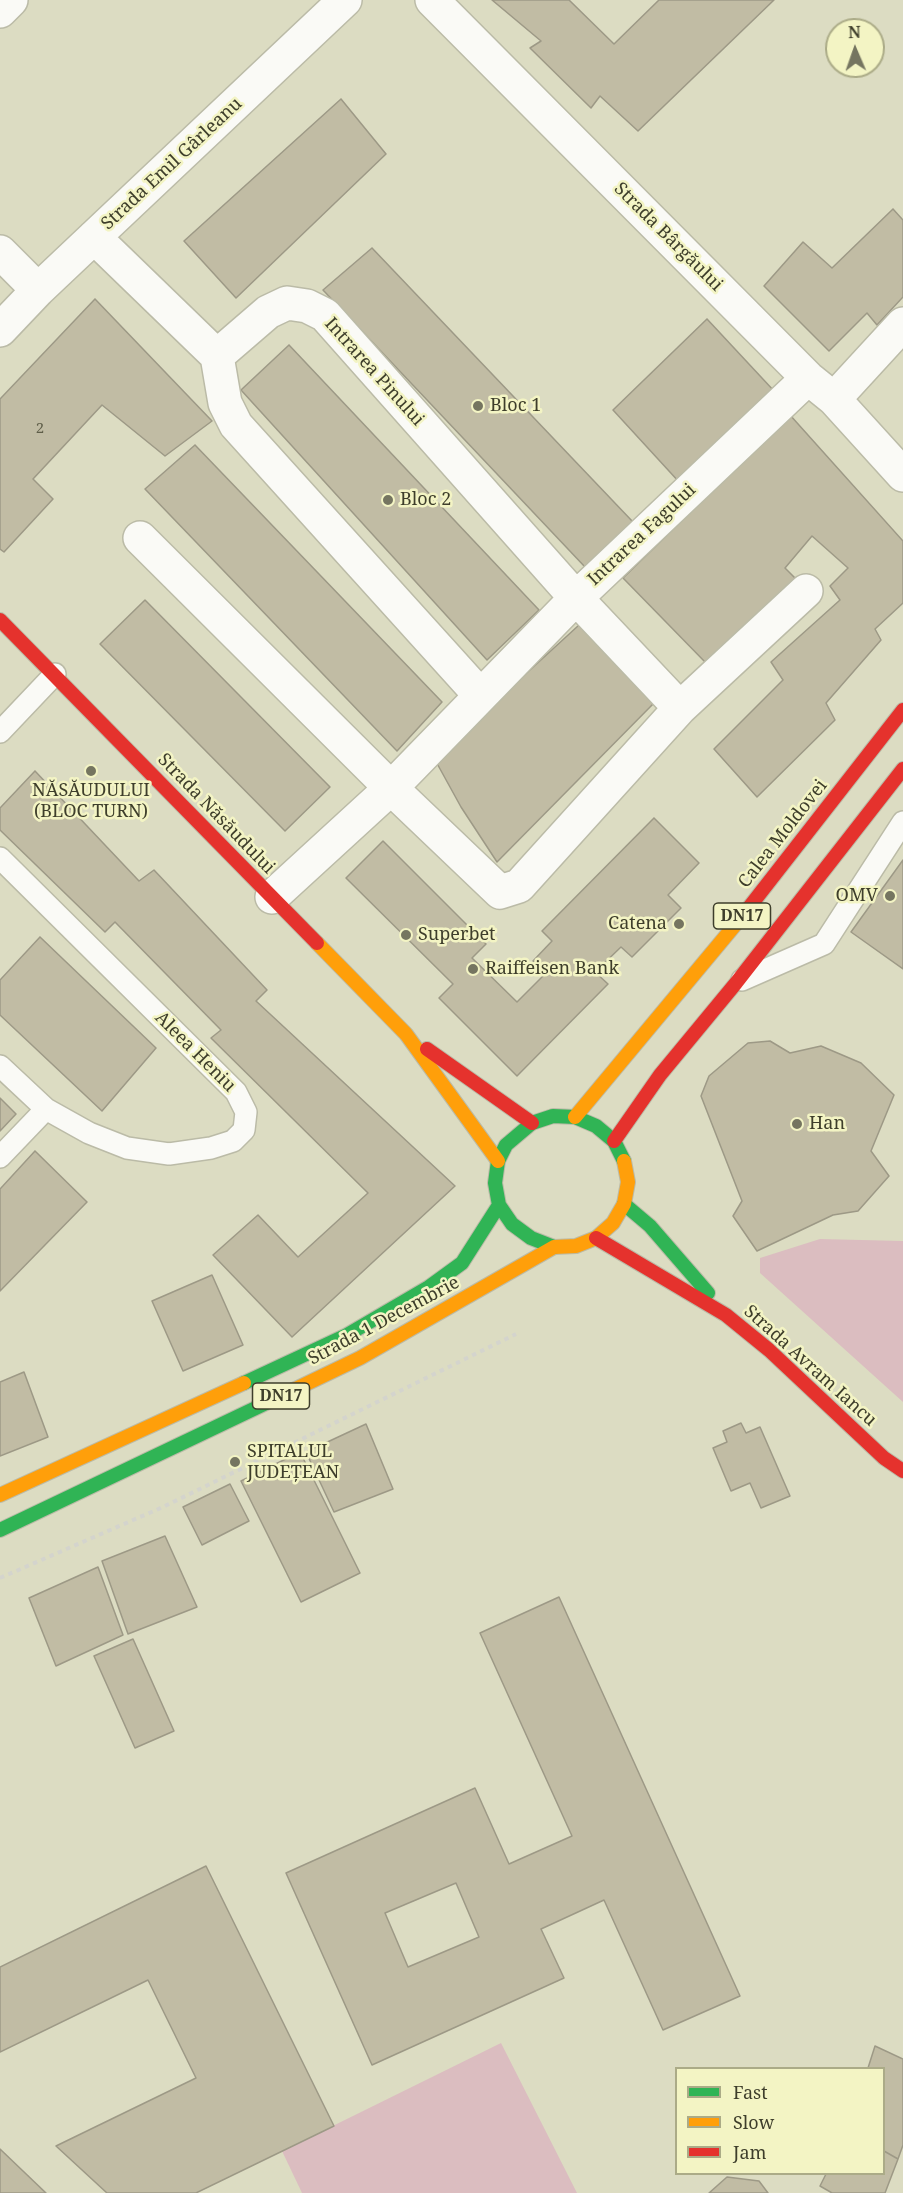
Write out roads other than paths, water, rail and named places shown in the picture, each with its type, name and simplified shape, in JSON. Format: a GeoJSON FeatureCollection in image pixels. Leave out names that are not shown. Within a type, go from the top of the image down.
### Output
{"type":"FeatureCollection","features":[{"type":"Feature","properties":{"kind":"main road","name":"Strada Năsăudului"},"geometry":{"type":"LineString","coordinates":[[0,620],[406,1034],[498,1161]]}},
{"type":"Feature","properties":{"kind":"main road","name":"Calea Moldovei"},"geometry":{"type":"LineString","coordinates":[[575,1117],[708,960],[903,710]]}},
{"type":"Feature","properties":{"kind":"main road","name":"DN17"},"geometry":{"type":"LineString","coordinates":[[614,1141],[660,1075],[736,983],[902,771]]}},
{"type":"Feature","properties":{"kind":"main road","name":"Strada Năsăudului"},"geometry":{"type":"LineString","coordinates":[[406,1034],[532,1123]]}},
{"type":"Feature","properties":{"kind":"main road","name":"DN17"},"geometry":{"type":"LineString","coordinates":[[498,1161],[506,1146],[532,1123],[553,1116],[575,1117],[596,1125],[614,1141],[624,1161],[628,1182],[624,1204],[613,1224],[596,1238],[576,1246],[554,1247]]}},
{"type":"Feature","properties":{"kind":"main road"},"geometry":{"type":"LineString","coordinates":[[498,1161],[495,1183],[499,1205],[512,1224],[531,1238],[554,1247]]}},
{"type":"Feature","properties":{"kind":"main road","name":"Strada Avram Iancu"},"geometry":{"type":"LineString","coordinates":[[624,1204],[650,1226],[726,1315]]}},
{"type":"Feature","properties":{"kind":"main road","name":"Strada 1 Decembrie"},"geometry":{"type":"LineString","coordinates":[[0,1495],[346,1335],[429,1287],[462,1263],[499,1205]]}},
{"type":"Feature","properties":{"kind":"main road","name":"Strada Avram Iancu"},"geometry":{"type":"LineString","coordinates":[[596,1238],[726,1315],[769,1350],[901,1472]]}},
{"type":"Feature","properties":{"kind":"main road","name":"Strada 1 Decembrie"},"geometry":{"type":"LineString","coordinates":[[0,1530],[360,1358],[554,1247]]}},
{"type":"Feature","properties":{"kind":"street"},"geometry":{"type":"LineString","coordinates":[[0,11],[11,0]]}},
{"type":"Feature","properties":{"kind":"street","name":"Strada Emil Gârleanu"},"geometry":{"type":"LineString","coordinates":[[0,330],[38,290],[345,0]]}},
{"type":"Feature","properties":{"kind":"street","name":"Strada Bârgăului"},"geometry":{"type":"LineString","coordinates":[[432,0],[808,378],[834,399],[903,475]]}},
{"type":"Feature","properties":{"kind":"street"},"geometry":{"type":"LineString","coordinates":[[94,237],[217,356],[225,403],[236,425],[480,695]]}},
{"type":"Feature","properties":{"kind":"street"},"geometry":{"type":"LineString","coordinates":[[0,252],[38,290]]}},
{"type":"Feature","properties":{"kind":"street","name":"Intrarea Pinului"},"geometry":{"type":"LineString","coordinates":[[217,356],[268,312],[287,303],[308,306],[325,315],[576,598]]}},
{"type":"Feature","properties":{"kind":"street"},"geometry":{"type":"LineString","coordinates":[[834,399],[903,324]]}},
{"type":"Feature","properties":{"kind":"street","name":"Intrarea Fagului"},"geometry":{"type":"LineString","coordinates":[[272,897],[391,788],[576,598],[808,378]]}},
{"type":"Feature","properties":{"kind":"street"},"geometry":{"type":"LineString","coordinates":[[140,538],[391,788],[500,892],[519,886],[680,708],[806,591]]}},
{"type":"Feature","properties":{"kind":"street"},"geometry":{"type":"LineString","coordinates":[[576,598],[680,708]]}},
{"type":"Feature","properties":{"kind":"lane"},"geometry":{"type":"LineString","coordinates":[[0,732],[55,674]]}},
{"type":"Feature","properties":{"kind":"lane"},"geometry":{"type":"LineString","coordinates":[[736,983],[824,944],[903,822]]}},
{"type":"Feature","properties":{"kind":"lane","name":"Aleea Heniu"},"geometry":{"type":"LineString","coordinates":[[0,858],[236,1092],[246,1112],[244,1130],[233,1141],[211,1148],[169,1154],[127,1148],[90,1133],[46,1109],[0,1066]]}},
{"type":"Feature","properties":{"kind":"lane"},"geometry":{"type":"LineString","coordinates":[[0,1157],[46,1109]]}},
{"type":"Feature","properties":{"kind":"place","name":"Bloc 1"},"geometry":{"type":"Point","coordinates":[478,406]}},
{"type":"Feature","properties":{"kind":"place","name":"Bloc 2"},"geometry":{"type":"Point","coordinates":[388,500]}},
{"type":"Feature","properties":{"kind":"place","name":"NĂSĂUDULUI (BLOC TURN)"},"geometry":{"type":"Point","coordinates":[91,771]}},
{"type":"Feature","properties":{"kind":"place","name":"OMV"},"geometry":{"type":"Point","coordinates":[890,896]}},
{"type":"Feature","properties":{"kind":"place","name":"Catena"},"geometry":{"type":"Point","coordinates":[679,924]}},
{"type":"Feature","properties":{"kind":"place","name":"Superbet"},"geometry":{"type":"Point","coordinates":[406,935]}},
{"type":"Feature","properties":{"kind":"place","name":"Raiffeisen Bank"},"geometry":{"type":"Point","coordinates":[473,969]}},
{"type":"Feature","properties":{"kind":"place","name":"Han"},"geometry":{"type":"Point","coordinates":[797,1124]}},
{"type":"Feature","properties":{"kind":"place","name":"SPITALUL JUDEȚEAN"},"geometry":{"type":"Point","coordinates":[235,1462]}}]}
